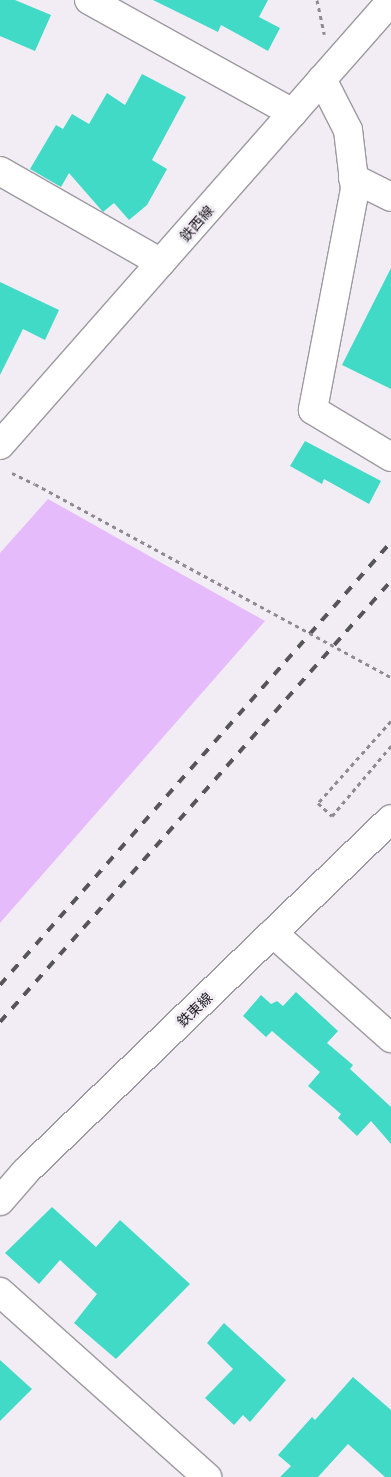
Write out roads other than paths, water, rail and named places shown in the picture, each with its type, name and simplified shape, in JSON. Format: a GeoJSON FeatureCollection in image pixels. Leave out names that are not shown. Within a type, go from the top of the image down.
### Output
{"type":"FeatureCollection","features":[{"type":"Feature","properties":{"kind":"street"},"geometry":{"type":"LineString","coordinates":[[89,0],[293,113]]}},
{"type":"Feature","properties":{"kind":"street","name":"鉄西線"},"geometry":{"type":"LineString","coordinates":[[1,443],[322,79],[388,10]]}},
{"type":"Feature","properties":{"kind":"street"},"geometry":{"type":"LineString","coordinates":[[322,79],[348,130],[355,189],[313,410],[391,457]]}},
{"type":"Feature","properties":{"kind":"street"},"geometry":{"type":"LineString","coordinates":[[0,171],[161,263]]}},
{"type":"Feature","properties":{"kind":"street"},"geometry":{"type":"LineString","coordinates":[[353,178],[391,197]]}},
{"type":"Feature","properties":{"kind":"street","name":"鉄東線"},"geometry":{"type":"LineString","coordinates":[[0,1201],[25,1172],[391,819]]}},
{"type":"Feature","properties":{"kind":"street"},"geometry":{"type":"LineString","coordinates":[[273,933],[391,1038]]}},
{"type":"Feature","properties":{"kind":"street"},"geometry":{"type":"LineString","coordinates":[[0,1292],[207,1477]]}},
{"type":"Feature","properties":{"kind":"railway"},"geometry":{"type":"LineString","coordinates":[[0,985],[391,542]]}},
{"type":"Feature","properties":{"kind":"railway"},"geometry":{"type":"LineString","coordinates":[[0,1022],[391,581]]}}]}
